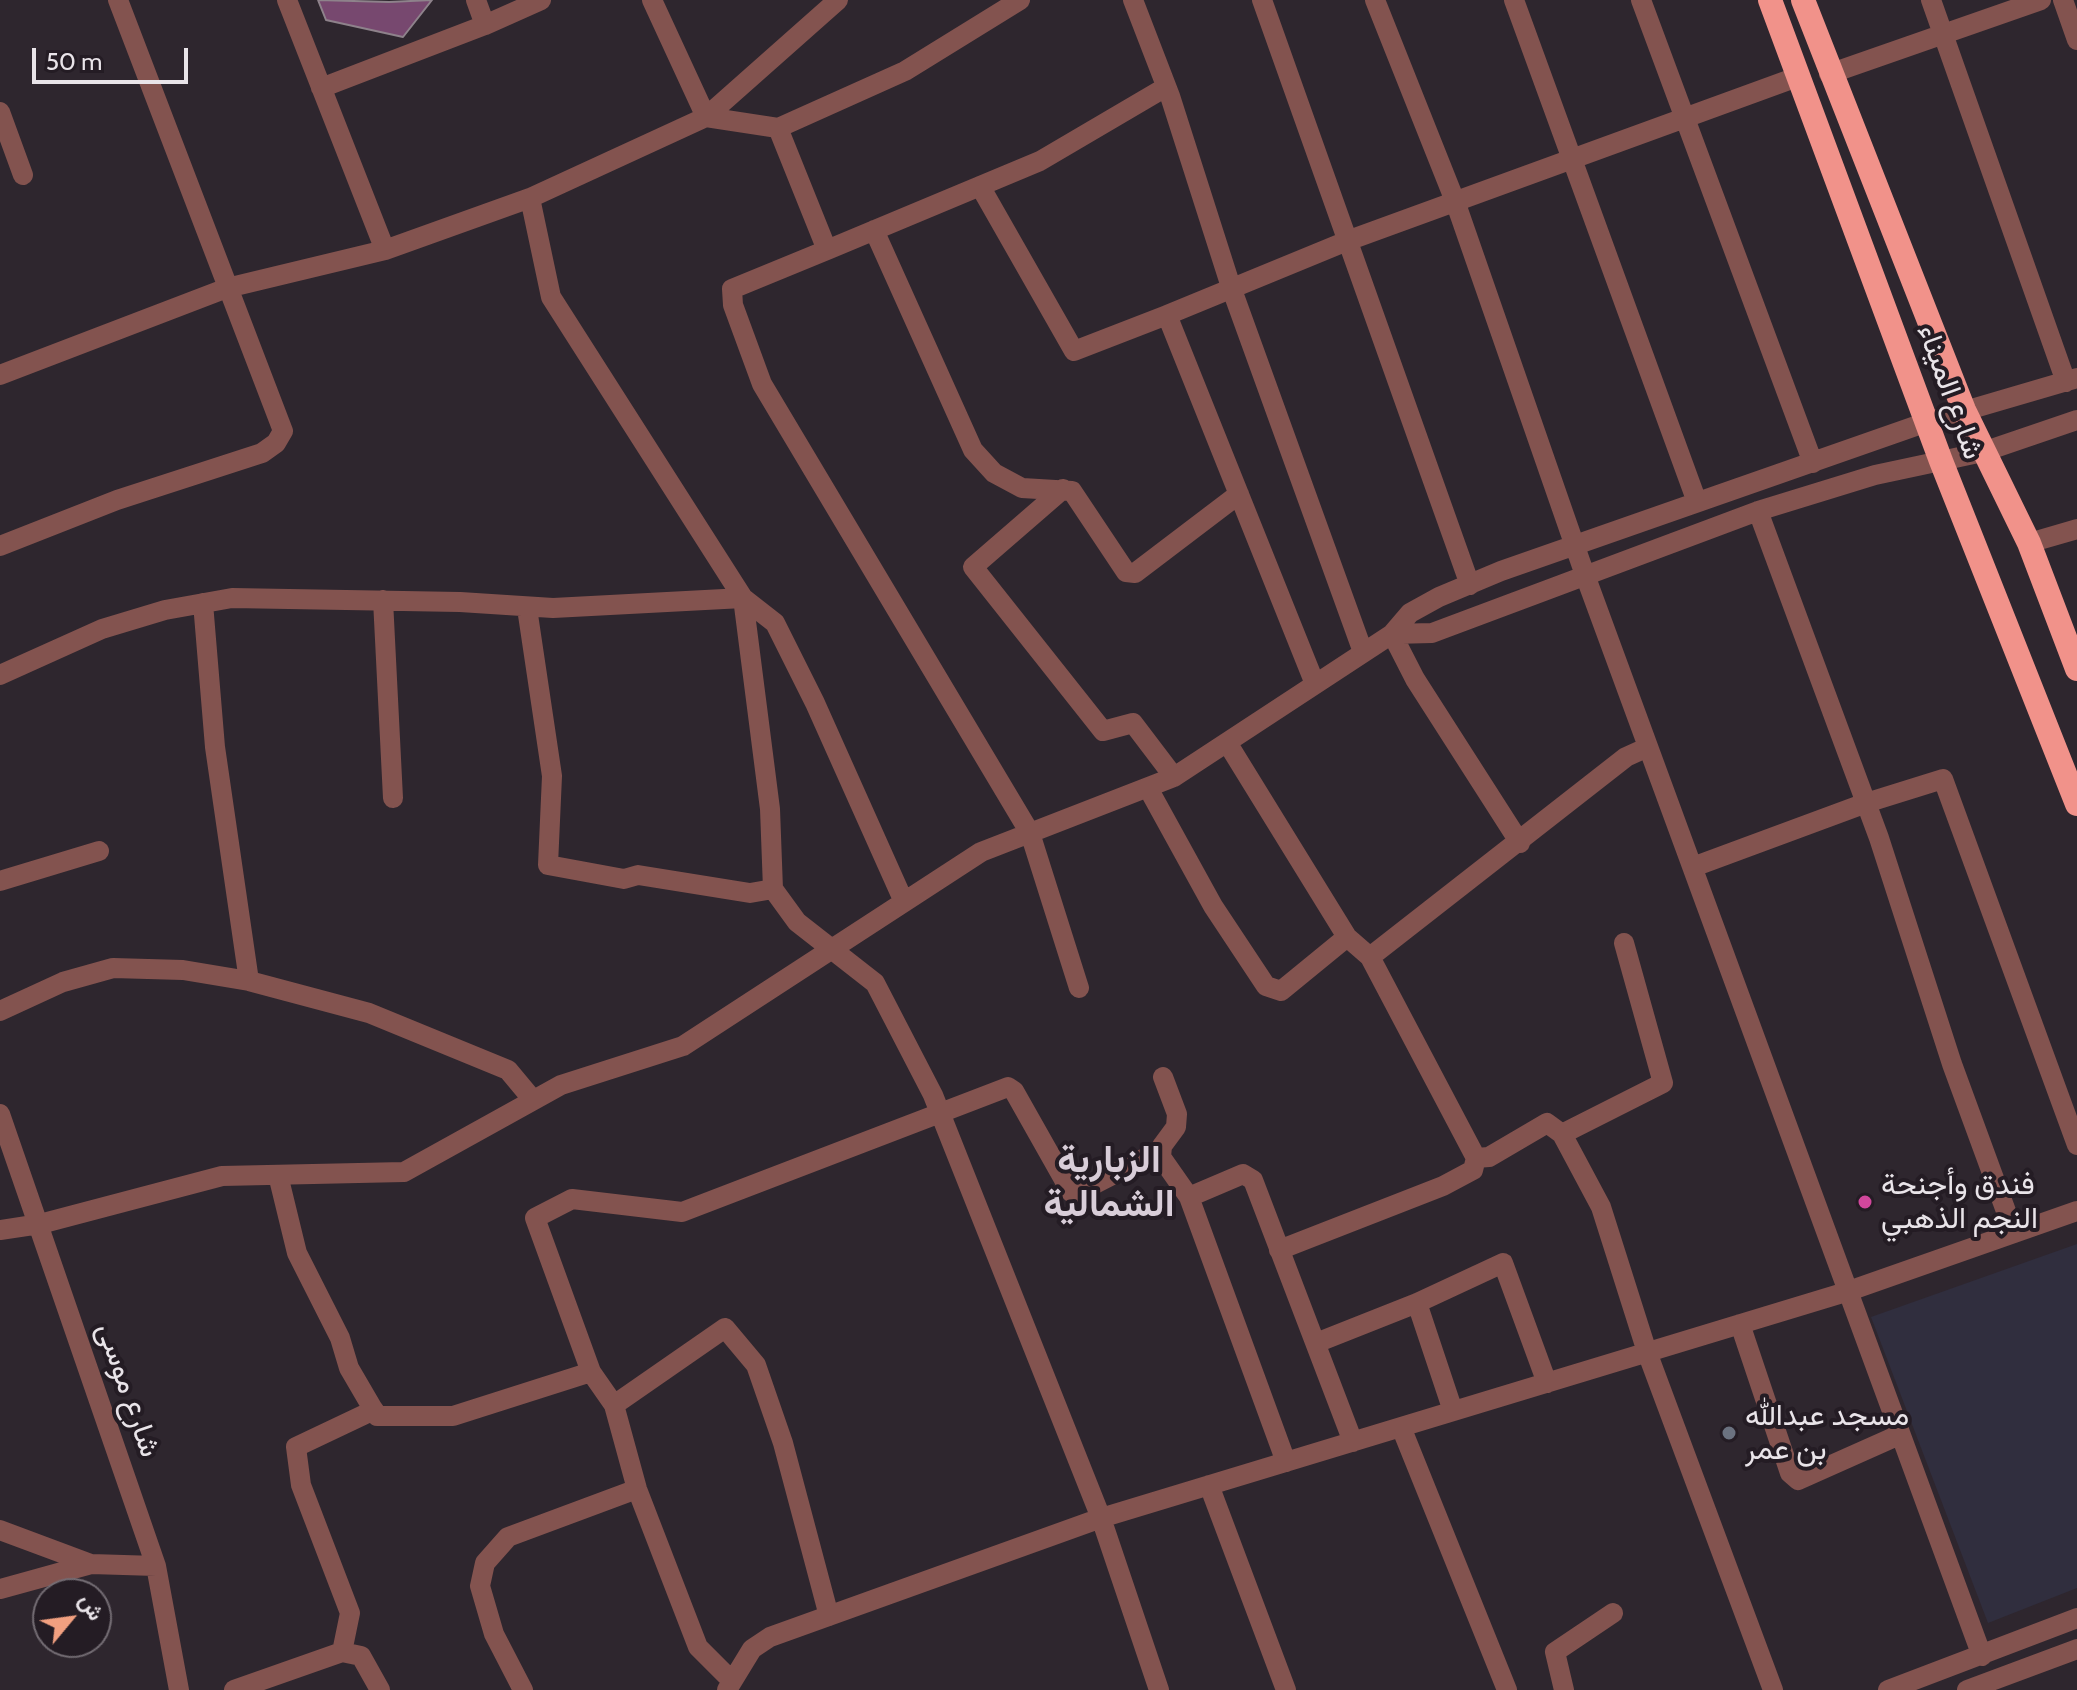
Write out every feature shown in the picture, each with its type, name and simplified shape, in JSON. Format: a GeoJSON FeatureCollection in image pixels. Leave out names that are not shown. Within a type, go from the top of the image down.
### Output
{"type":"FeatureCollection","features":[{"type":"Feature","properties":{"kind":"highway","name":"شارع الميناء"},"geometry":{"type":"LineString","coordinates":[[1770,0],[1941,461],[2077,804]]}},
{"type":"Feature","properties":{"kind":"highway","name":"شارع الميناء"},"geometry":{"type":"LineString","coordinates":[[1803,0],[1829,74],[1964,410],[2029,543],[2077,669]]}},
{"type":"Feature","properties":{"kind":"street"},"geometry":{"type":"LineString","coordinates":[[0,546],[117,500],[262,453],[276,443],[283,431],[118,0]]}},
{"type":"Feature","properties":{"kind":"street"},"geometry":{"type":"LineString","coordinates":[[287,0],[385,250]]}},
{"type":"Feature","properties":{"kind":"street"},"geometry":{"type":"LineString","coordinates":[[476,0],[485,25]]}},
{"type":"Feature","properties":{"kind":"street"},"geometry":{"type":"LineString","coordinates":[[321,88],[485,25],[541,0]]}},
{"type":"Feature","properties":{"kind":"street"},"geometry":{"type":"LineString","coordinates":[[652,0],[706,117]]}},
{"type":"Feature","properties":{"kind":"street"},"geometry":{"type":"LineString","coordinates":[[0,375],[227,288],[385,250],[530,198],[706,117],[838,0]]}},
{"type":"Feature","properties":{"kind":"street"},"geometry":{"type":"LineString","coordinates":[[706,117],[778,128],[905,71],[1020,0]]}},
{"type":"Feature","properties":{"kind":"street"},"geometry":{"type":"LineString","coordinates":[[1133,0],[1166,87],[1231,287],[1363,652]]}},
{"type":"Feature","properties":{"kind":"street"},"geometry":{"type":"LineString","coordinates":[[1262,0],[1470,585]]}},
{"type":"Feature","properties":{"kind":"street"},"geometry":{"type":"LineString","coordinates":[[1375,0],[1455,201],[1585,575],[1982,1656]]}},
{"type":"Feature","properties":{"kind":"street"},"geometry":{"type":"LineString","coordinates":[[1514,0],[1697,502]]}},
{"type":"Feature","properties":{"kind":"street"},"geometry":{"type":"LineString","coordinates":[[1641,0],[1813,463]]}},
{"type":"Feature","properties":{"kind":"street"},"geometry":{"type":"LineString","coordinates":[[0,1230],[40,1224],[222,1176],[404,1172],[561,1085],[683,1046],[981,852],[1174,777],[1392,634],[1410,613],[1470,585],[1697,502],[1927,422],[2072,380],[1931,0]]}},
{"type":"Feature","properties":{"kind":"street"},"geometry":{"type":"LineString","coordinates":[[1829,74],[2041,0]]}},
{"type":"Feature","properties":{"kind":"street"},"geometry":{"type":"LineString","coordinates":[[2063,0],[2077,40]]}},
{"type":"Feature","properties":{"kind":"street"},"geometry":{"type":"LineString","coordinates":[[980,186],[1074,351],[1347,241],[1684,115],[1797,77]]}},
{"type":"Feature","properties":{"kind":"street"},"geometry":{"type":"LineString","coordinates":[[1079,988],[1030,833],[762,384],[733,305],[732,289],[1040,161],[1166,87]]}},
{"type":"Feature","properties":{"kind":"street"},"geometry":{"type":"LineString","coordinates":[[0,112],[23,175]]}},
{"type":"Feature","properties":{"kind":"street"},"geometry":{"type":"LineString","coordinates":[[778,128],[827,250]]}},
{"type":"Feature","properties":{"kind":"street"},"geometry":{"type":"LineString","coordinates":[[530,198],[551,297],[743,598],[775,623],[815,703],[904,902]]}},
{"type":"Feature","properties":{"kind":"street"},"geometry":{"type":"LineString","coordinates":[[874,230],[973,450],[994,473],[1022,488],[1072,491],[1126,572],[1135,573],[1239,494]]}},
{"type":"Feature","properties":{"kind":"street"},"geometry":{"type":"LineString","coordinates":[[1167,315],[1315,684]]}},
{"type":"Feature","properties":{"kind":"street"},"geometry":{"type":"LineString","coordinates":[[1392,634],[1432,633],[1758,511],[1875,475],[1983,452],[2077,420]]}},
{"type":"Feature","properties":{"kind":"street"},"geometry":{"type":"LineString","coordinates":[[1063,489],[973,567],[1103,731],[1133,723],[1174,777]]}},
{"type":"Feature","properties":{"kind":"street"},"geometry":{"type":"LineString","coordinates":[[1758,511],[1866,803],[1952,1064],[2014,1233]]}},
{"type":"Feature","properties":{"kind":"street"},"geometry":{"type":"LineString","coordinates":[[2029,543],[2077,529]]}},
{"type":"Feature","properties":{"kind":"street"},"geometry":{"type":"LineString","coordinates":[[0,675],[102,629],[232,598],[383,600],[527,608],[743,598]]}},
{"type":"Feature","properties":{"kind":"street"},"geometry":{"type":"LineString","coordinates":[[743,598],[770,809],[773,889],[797,922],[875,983],[939,1114],[1101,1518],[1159,1690]]}},
{"type":"Feature","properties":{"kind":"street"},"geometry":{"type":"LineString","coordinates":[[383,600],[393,798]]}},
{"type":"Feature","properties":{"kind":"street"},"geometry":{"type":"LineString","coordinates":[[203,603],[215,747],[249,981]]}},
{"type":"Feature","properties":{"kind":"street"},"geometry":{"type":"LineString","coordinates":[[527,608],[552,776],[548,865],[624,879],[638,875],[750,893],[773,889]]}},
{"type":"Feature","properties":{"kind":"street"},"geometry":{"type":"LineString","coordinates":[[1392,634],[1415,679],[1520,843]]}},
{"type":"Feature","properties":{"kind":"street"},"geometry":{"type":"LineString","coordinates":[[1228,744],[1347,937],[1370,957],[1476,1158],[1473,1170],[1443,1186],[1279,1250]]}},
{"type":"Feature","properties":{"kind":"street"},"geometry":{"type":"LineString","coordinates":[[1370,957],[1520,843],[1626,757],[1648,747]]}},
{"type":"Feature","properties":{"kind":"street"},"geometry":{"type":"LineString","coordinates":[[1693,867],[1866,803],[1943,779],[2077,1145]]}},
{"type":"Feature","properties":{"kind":"street"},"geometry":{"type":"LineString","coordinates":[[1148,788],[1213,906],[1266,986],[1281,991],[1347,937]]}},
{"type":"Feature","properties":{"kind":"street"},"geometry":{"type":"LineString","coordinates":[[0,881],[99,851]]}},
{"type":"Feature","properties":{"kind":"street"},"geometry":{"type":"LineString","coordinates":[[1562,1134],[1663,1083],[1624,943]]}},
{"type":"Feature","properties":{"kind":"street"},"geometry":{"type":"LineString","coordinates":[[0,1011],[63,982],[113,968],[183,970],[249,981],[369,1013],[508,1070],[533,1100]]}},
{"type":"Feature","properties":{"kind":"street"},"geometry":{"type":"LineString","coordinates":[[1163,1077],[1177,1114],[1176,1127],[1162,1146],[1161,1157],[1189,1197],[1286,1462]]}},
{"type":"Feature","properties":{"kind":"street"},"geometry":{"type":"LineString","coordinates":[[1161,1157],[1147,1157],[1077,1193],[1071,1192],[1008,1087],[682,1212],[572,1199],[535,1218],[591,1372],[614,1405],[637,1489],[698,1647],[730,1685],[752,1649],[770,1637],[1101,1518],[1846,1292],[2077,1211]]}},
{"type":"Feature","properties":{"kind":"street","name":"شارع موسى"},"geometry":{"type":"LineString","coordinates":[[0,1114],[156,1566],[179,1690]]}},
{"type":"Feature","properties":{"kind":"street"},"geometry":{"type":"LineString","coordinates":[[1476,1158],[1489,1157],[1547,1123],[1562,1134],[1601,1207],[1647,1352],[1773,1690]]}},
{"type":"Feature","properties":{"kind":"street"},"geometry":{"type":"LineString","coordinates":[[1189,1197],[1243,1174],[1253,1180],[1353,1442]]}},
{"type":"Feature","properties":{"kind":"street"},"geometry":{"type":"LineString","coordinates":[[278,1175],[297,1253],[340,1338],[349,1368],[377,1416],[453,1416],[591,1372]]}},
{"type":"Feature","properties":{"kind":"street"},"geometry":{"type":"LineString","coordinates":[[1316,1343],[1417,1303],[1503,1263],[1547,1383]]}},
{"type":"Feature","properties":{"kind":"street"},"geometry":{"type":"LineString","coordinates":[[1417,1303],[1453,1411]]}},
{"type":"Feature","properties":{"kind":"street"},"geometry":{"type":"LineString","coordinates":[[1740,1324],[1790,1473],[1798,1480],[1899,1435]]}},
{"type":"Feature","properties":{"kind":"street"},"geometry":{"type":"LineString","coordinates":[[614,1405],[725,1328],[756,1365],[783,1443],[829,1616]]}},
{"type":"Feature","properties":{"kind":"street"},"geometry":{"type":"LineString","coordinates":[[342,1652],[350,1613],[301,1485],[296,1447],[374,1410]]}},
{"type":"Feature","properties":{"kind":"street"},"geometry":{"type":"LineString","coordinates":[[1401,1427],[1507,1690]]}},
{"type":"Feature","properties":{"kind":"street"},"geometry":{"type":"LineString","coordinates":[[1209,1485],[1286,1690]]}},
{"type":"Feature","properties":{"kind":"street"},"geometry":{"type":"LineString","coordinates":[[523,1690],[494,1634],[480,1586],[485,1563],[508,1537],[637,1489]]}},
{"type":"Feature","properties":{"kind":"street"},"geometry":{"type":"LineString","coordinates":[[0,1530],[91,1564]]}},
{"type":"Feature","properties":{"kind":"street"},"geometry":{"type":"LineString","coordinates":[[0,1589],[91,1564],[156,1566]]}},
{"type":"Feature","properties":{"kind":"street"},"geometry":{"type":"LineString","coordinates":[[1564,1690],[1555,1652],[1613,1613]]}},
{"type":"Feature","properties":{"kind":"street"},"geometry":{"type":"LineString","coordinates":[[1888,1690],[2077,1618]]}},
{"type":"Feature","properties":{"kind":"street"},"geometry":{"type":"LineString","coordinates":[[1967,1690],[2077,1649]]}},
{"type":"Feature","properties":{"kind":"street"},"geometry":{"type":"LineString","coordinates":[[234,1690],[342,1652],[361,1656],[380,1690]]}},
{"type":"Feature","properties":{"kind":"shaded area"},"geometry":{"type":"Polygon","coordinates":[[[2077,1244],[2077,1588],[1988,1623],[1871,1317],[2077,1244]]]}},
{"type":"Feature","properties":{"kind":"building"},"geometry":{"type":"Polygon","coordinates":[[[318,0],[432,0],[403,37],[326,20],[318,0]]]}},
{"type":"Feature","properties":{"kind":"place","name":"فندق وأجنحة النجم الذهبي"},"geometry":{"type":"Point","coordinates":[1865,1202]}},
{"type":"Feature","properties":{"kind":"place","name":"مسجد عبدالله بن عمر"},"geometry":{"type":"Point","coordinates":[1729,1433]}},
{"type":"Feature","properties":{"kind":"district","name":"الزبارية الشمالية"},"geometry":{"type":"Point","coordinates":[1109,1183]}}]}
